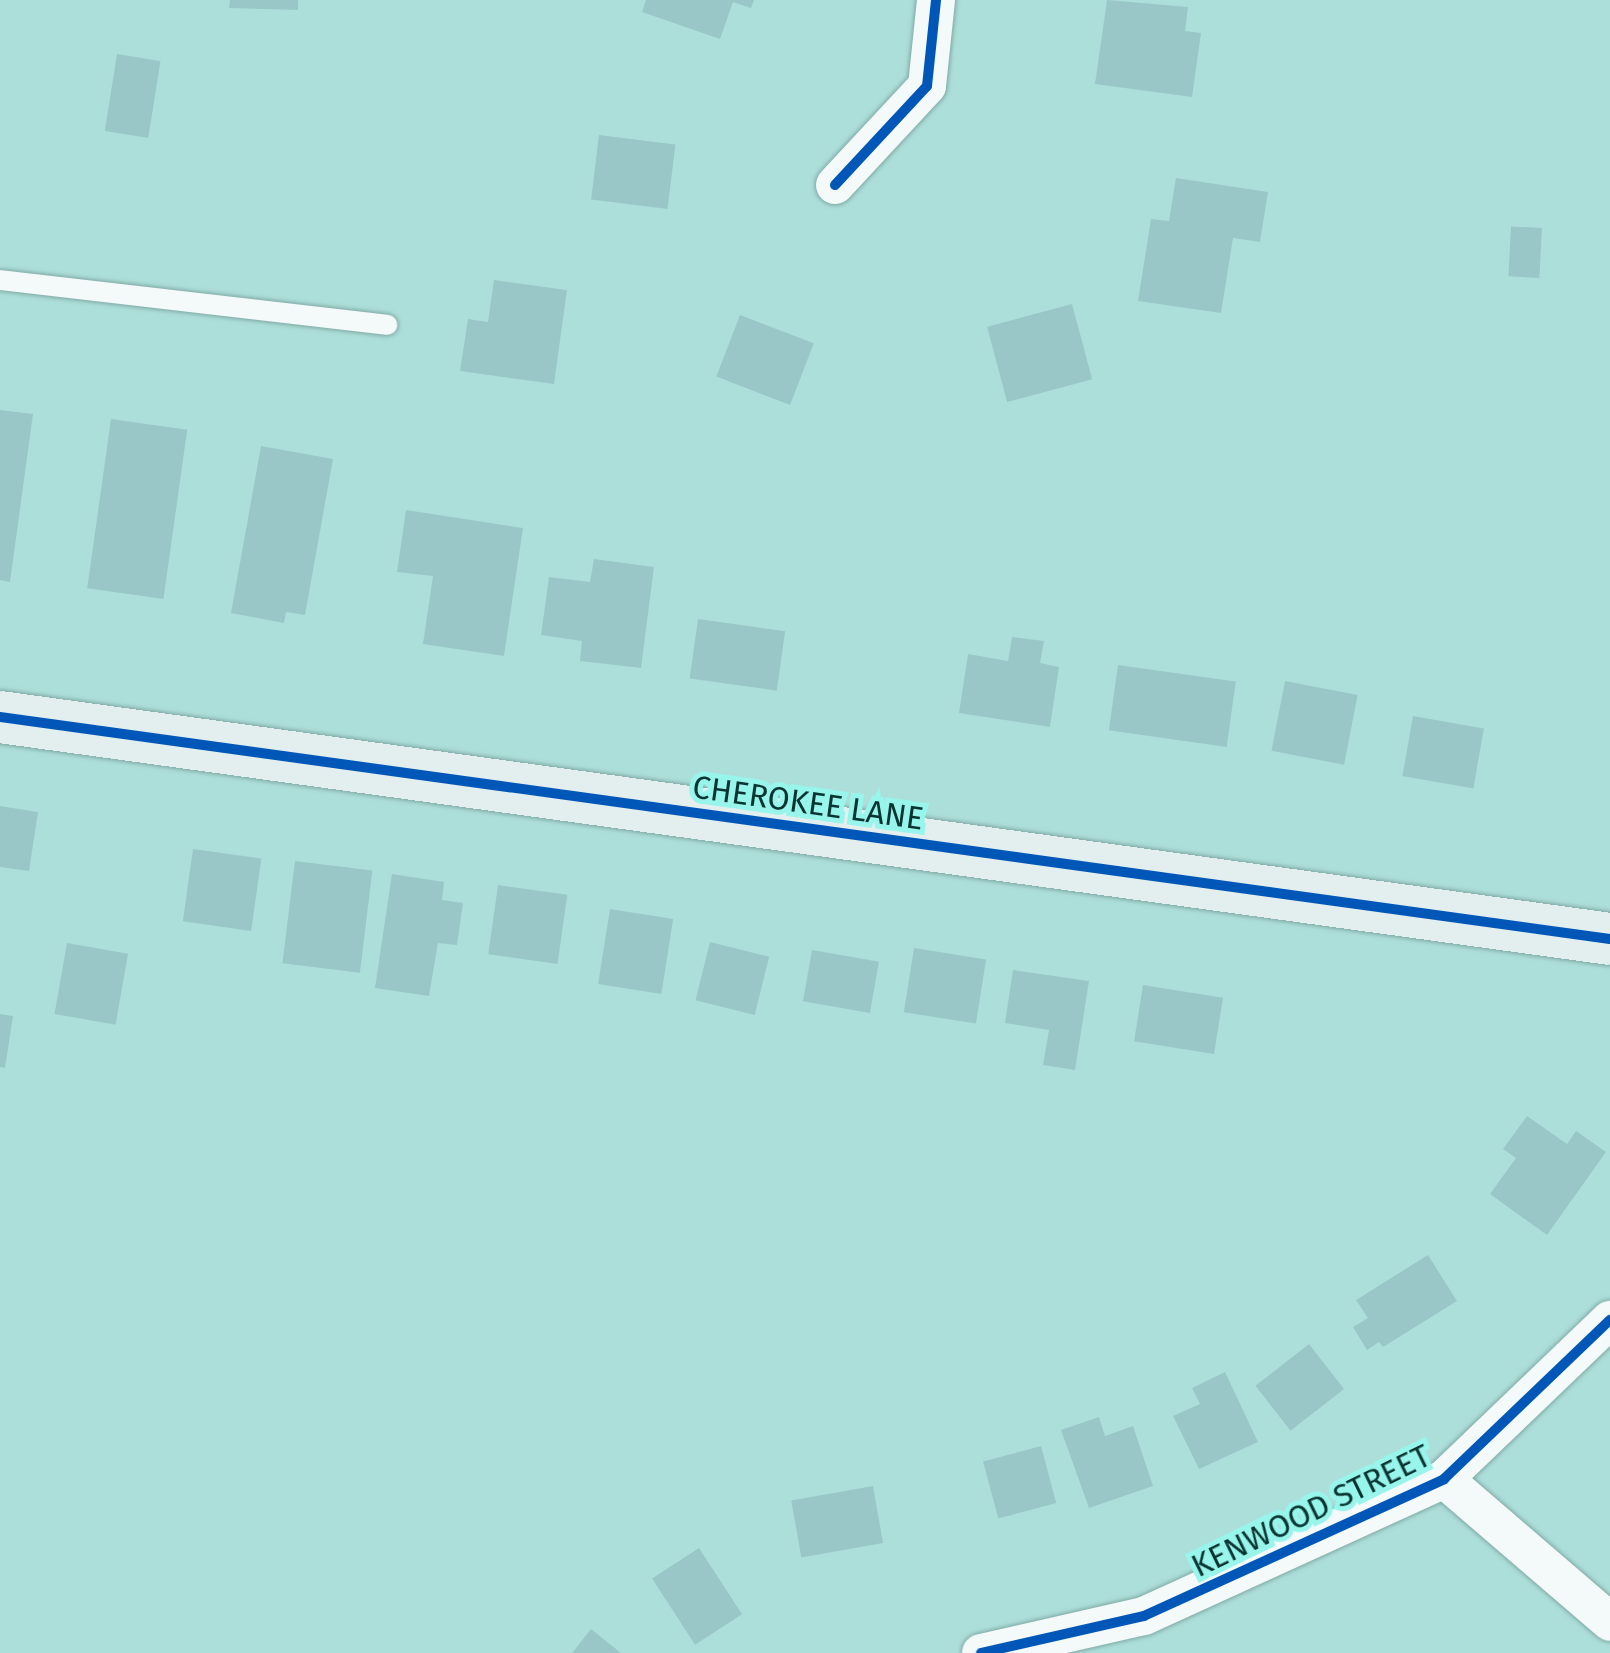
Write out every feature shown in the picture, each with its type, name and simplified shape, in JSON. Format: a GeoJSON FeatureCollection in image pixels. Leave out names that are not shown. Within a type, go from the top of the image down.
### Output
{"type":"FeatureCollection","features":[{"type":"Feature","properties":{"kind":"street"},"geometry":{"type":"LineString","coordinates":[[835,185],[928,86],[936,0]]}},
{"type":"Feature","properties":{"kind":"street","name":"CHEROKEE LANE"},"geometry":{"type":"LineString","coordinates":[[0,716],[1610,939]]}},
{"type":"Feature","properties":{"kind":"street","name":"KENWOOD STREET"},"geometry":{"type":"LineString","coordinates":[[981,1653],[1144,1616],[1444,1478],[1610,1320]]}},
{"type":"Feature","properties":{"kind":"street"},"geometry":{"type":"LineString","coordinates":[[1444,1478],[1610,1622]]}},
{"type":"Feature","properties":{"kind":"lane"},"geometry":{"type":"LineString","coordinates":[[0,280],[386,325]]}},
{"type":"Feature","properties":{"kind":"building"},"geometry":{"type":"Polygon","coordinates":[[[230,0],[298,0],[298,10],[229,8],[230,0]]]}},
{"type":"Feature","properties":{"kind":"building"},"geometry":{"type":"Polygon","coordinates":[[[646,0],[754,0],[751,8],[733,2],[720,39],[642,12],[646,0]]]}},
{"type":"Feature","properties":{"kind":"building"},"geometry":{"type":"Polygon","coordinates":[[[1107,0],[1188,7],[1185,31],[1201,33],[1192,97],[1095,84],[1107,0]]]}},
{"type":"Feature","properties":{"kind":"building"},"geometry":{"type":"Polygon","coordinates":[[[117,54],[160,61],[148,138],[105,131],[117,54]]]}},
{"type":"Feature","properties":{"kind":"building"},"geometry":{"type":"Polygon","coordinates":[[[599,135],[675,144],[668,209],[591,200],[599,135]]]}},
{"type":"Feature","properties":{"kind":"building"},"geometry":{"type":"Polygon","coordinates":[[[1176,178],[1268,192],[1260,242],[1233,238],[1221,313],[1138,301],[1151,219],[1169,221],[1176,178]]]}},
{"type":"Feature","properties":{"kind":"building"},"geometry":{"type":"Polygon","coordinates":[[[1511,226],[1542,228],[1539,278],[1508,276],[1511,226]]]}},
{"type":"Feature","properties":{"kind":"building"},"geometry":{"type":"Polygon","coordinates":[[[494,280],[567,290],[554,384],[460,371],[468,319],[488,322],[494,280]]]}},
{"type":"Feature","properties":{"kind":"building"},"geometry":{"type":"Polygon","coordinates":[[[1072,304],[1092,379],[1007,402],[987,327],[1072,304]]]}},
{"type":"Feature","properties":{"kind":"building"},"geometry":{"type":"Polygon","coordinates":[[[740,315],[814,343],[790,405],[716,377],[740,315]]]}},
{"type":"Feature","properties":{"kind":"building"},"geometry":{"type":"Polygon","coordinates":[[[0,410],[33,414],[10,582],[0,580],[0,410]]]}},
{"type":"Feature","properties":{"kind":"building"},"geometry":{"type":"Polygon","coordinates":[[[111,419],[187,430],[163,599],[87,588],[111,419]]]}},
{"type":"Feature","properties":{"kind":"building"},"geometry":{"type":"Polygon","coordinates":[[[261,446],[333,459],[305,615],[286,612],[284,623],[231,613],[261,446]]]}},
{"type":"Feature","properties":{"kind":"building"},"geometry":{"type":"Polygon","coordinates":[[[406,510],[523,528],[504,656],[423,644],[433,576],[397,572],[406,510]]]}},
{"type":"Feature","properties":{"kind":"building"},"geometry":{"type":"Polygon","coordinates":[[[594,559],[654,567],[641,668],[580,661],[582,641],[541,635],[549,577],[590,582],[594,559]]]}},
{"type":"Feature","properties":{"kind":"building"},"geometry":{"type":"Polygon","coordinates":[[[698,619],[785,631],[777,691],[690,678],[698,619]]]}},
{"type":"Feature","properties":{"kind":"building"},"geometry":{"type":"Polygon","coordinates":[[[1012,637],[1044,641],[1040,663],[1059,667],[1050,727],[959,713],[968,654],[1008,661],[1012,637]]]}},
{"type":"Feature","properties":{"kind":"building"},"geometry":{"type":"Polygon","coordinates":[[[1118,665],[1236,682],[1227,747],[1109,730],[1118,665]]]}},
{"type":"Feature","properties":{"kind":"building"},"geometry":{"type":"Polygon","coordinates":[[[1285,681],[1358,695],[1344,765],[1271,751],[1285,681]]]}},
{"type":"Feature","properties":{"kind":"building"},"geometry":{"type":"Polygon","coordinates":[[[1413,716],[1484,729],[1473,789],[1402,776],[1413,716]]]}},
{"type":"Feature","properties":{"kind":"building"},"geometry":{"type":"Polygon","coordinates":[[[0,806],[38,812],[29,871],[0,867],[0,806]]]}},
{"type":"Feature","properties":{"kind":"building"},"geometry":{"type":"Polygon","coordinates":[[[193,849],[261,859],[251,931],[183,921],[193,849]]]}},
{"type":"Feature","properties":{"kind":"building"},"geometry":{"type":"Polygon","coordinates":[[[295,861],[372,871],[360,973],[282,963],[295,861]]]}},
{"type":"Feature","properties":{"kind":"building"},"geometry":{"type":"Polygon","coordinates":[[[392,874],[444,882],[442,900],[463,903],[457,945],[438,943],[429,996],[375,988],[392,874]]]}},
{"type":"Feature","properties":{"kind":"building"},"geometry":{"type":"Polygon","coordinates":[[[498,885],[567,895],[558,964],[488,954],[498,885]]]}},
{"type":"Feature","properties":{"kind":"building"},"geometry":{"type":"Polygon","coordinates":[[[610,909],[673,919],[661,994],[598,984],[610,909]]]}},
{"type":"Feature","properties":{"kind":"building"},"geometry":{"type":"Polygon","coordinates":[[[710,942],[769,957],[755,1015],[695,1000],[710,942]]]}},
{"type":"Feature","properties":{"kind":"building"},"geometry":{"type":"Polygon","coordinates":[[[67,943],[128,954],[116,1025],[54,1014],[67,943]]]}},
{"type":"Feature","properties":{"kind":"building"},"geometry":{"type":"Polygon","coordinates":[[[914,948],[986,959],[976,1024],[904,1012],[914,948]]]}},
{"type":"Feature","properties":{"kind":"building"},"geometry":{"type":"Polygon","coordinates":[[[812,950],[879,962],[870,1013],[803,1001],[812,950]]]}},
{"type":"Feature","properties":{"kind":"building"},"geometry":{"type":"Polygon","coordinates":[[[1013,970],[1089,981],[1075,1070],[1043,1065],[1049,1030],[1005,1023],[1013,970]]]}},
{"type":"Feature","properties":{"kind":"building"},"geometry":{"type":"Polygon","coordinates":[[[1143,985],[1223,998],[1214,1054],[1134,1041],[1143,985]]]}},
{"type":"Feature","properties":{"kind":"building"},"geometry":{"type":"Polygon","coordinates":[[[0,1014],[13,1016],[5,1068],[0,1067],[0,1014]]]}},
{"type":"Feature","properties":{"kind":"building"},"geometry":{"type":"Polygon","coordinates":[[[1527,1116],[1567,1144],[1576,1131],[1606,1152],[1547,1235],[1490,1194],[1516,1158],[1503,1149],[1527,1116]]]}},
{"type":"Feature","properties":{"kind":"building"},"geometry":{"type":"Polygon","coordinates":[[[1428,1255],[1457,1301],[1383,1347],[1379,1342],[1367,1350],[1353,1327],[1368,1318],[1356,1300],[1428,1255]]]}},
{"type":"Feature","properties":{"kind":"building"},"geometry":{"type":"Polygon","coordinates":[[[1309,1344],[1344,1389],[1291,1431],[1255,1386],[1309,1344]]]}},
{"type":"Feature","properties":{"kind":"building"},"geometry":{"type":"Polygon","coordinates":[[[1225,1372],[1258,1442],[1199,1469],[1173,1416],[1200,1404],[1192,1388],[1225,1372]]]}},
{"type":"Feature","properties":{"kind":"building"},"geometry":{"type":"Polygon","coordinates":[[[1099,1417],[1105,1436],[1133,1426],[1153,1486],[1089,1508],[1061,1430],[1099,1417]]]}},
{"type":"Feature","properties":{"kind":"building"},"geometry":{"type":"Polygon","coordinates":[[[1041,1446],[1056,1503],[998,1519],[983,1462],[1041,1446]]]}},
{"type":"Feature","properties":{"kind":"building"},"geometry":{"type":"Polygon","coordinates":[[[873,1486],[883,1543],[801,1558],[791,1500],[873,1486]]]}},
{"type":"Feature","properties":{"kind":"building"},"geometry":{"type":"Polygon","coordinates":[[[699,1548],[742,1614],[695,1645],[652,1578],[699,1548]]]}},
{"type":"Feature","properties":{"kind":"building"},"geometry":{"type":"Polygon","coordinates":[[[591,1629],[621,1653],[572,1653],[591,1629]]]}},
{"type":"Feature","properties":{"kind":"cycle path"},"geometry":{"type":"LineString","coordinates":[[835,185],[927,86],[936,0]]}},
{"type":"Feature","properties":{"kind":"cycle path"},"geometry":{"type":"LineString","coordinates":[[0,717],[1610,939]]}},
{"type":"Feature","properties":{"kind":"cycle path"},"geometry":{"type":"LineString","coordinates":[[981,1653],[1144,1616],[1444,1479],[1610,1320]]}}]}
